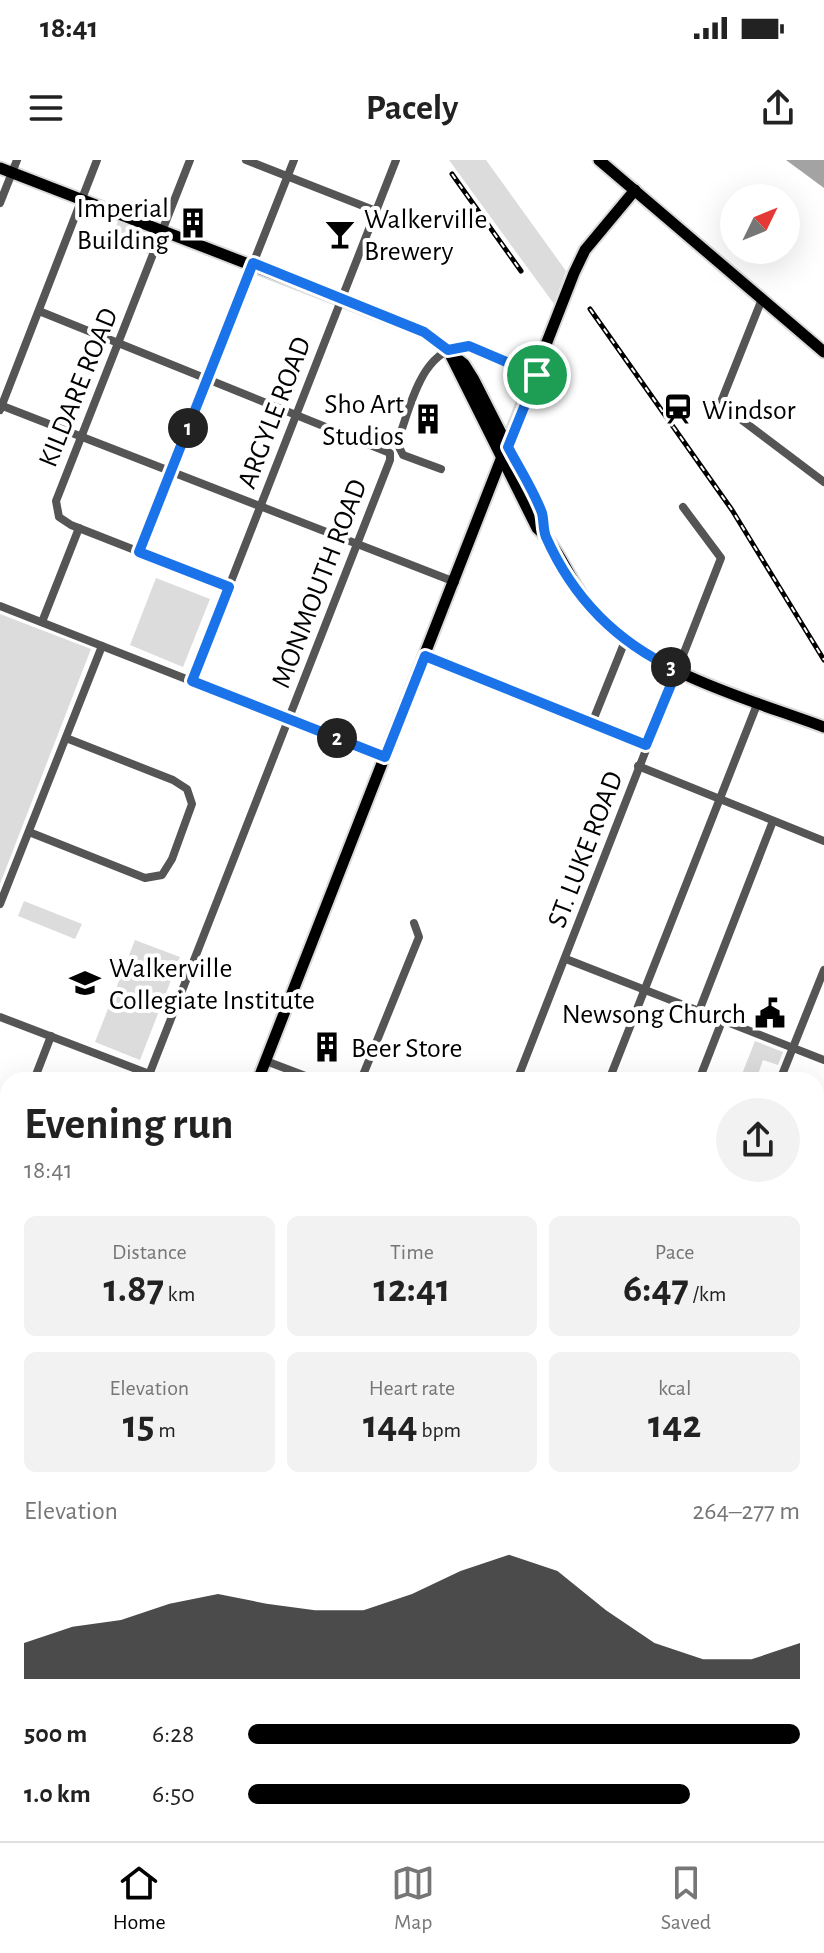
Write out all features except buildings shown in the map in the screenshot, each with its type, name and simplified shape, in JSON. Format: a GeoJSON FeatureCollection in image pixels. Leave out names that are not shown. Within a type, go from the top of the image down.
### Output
{"type":"FeatureCollection","features":[{"type":"Feature","properties":{"kind":"main road"},"geometry":{"type":"LineString","coordinates":[[599,160],[824,352]]}},
{"type":"Feature","properties":{"kind":"main road"},"geometry":{"type":"LineString","coordinates":[[6,171],[253,263],[424,332],[464,364],[542,514],[545,535]]}},
{"type":"Feature","properties":{"kind":"main road"},"geometry":{"type":"LineString","coordinates":[[261,1072],[583,254],[635,190]]}},
{"type":"Feature","properties":{"kind":"main road"},"geometry":{"type":"LineString","coordinates":[[448,350],[537,528],[545,535],[573,585],[625,641],[677,670],[824,727]]}},
{"type":"Feature","properties":{"kind":"main road"},"geometry":{"type":"LineString","coordinates":[[491,413],[500,420],[511,419],[524,407]]}},
{"type":"Feature","properties":{"kind":"main road"},"geometry":{"type":"LineString","coordinates":[[490,494],[500,487],[510,486],[520,496]]}},
{"type":"Feature","properties":{"kind":"street"},"geometry":{"type":"LineString","coordinates":[[0,203],[6,171],[17,160]]}},
{"type":"Feature","properties":{"kind":"street"},"geometry":{"type":"LineString","coordinates":[[97,160],[1,407],[172,470],[455,582]]}},
{"type":"Feature","properties":{"kind":"street","name":"KILDARE ROAD"},"geometry":{"type":"LineString","coordinates":[[79,528],[59,517],[56,501],[190,160]]}},
{"type":"Feature","properties":{"kind":"street"},"geometry":{"type":"LineString","coordinates":[[246,160],[376,211]]}},
{"type":"Feature","properties":{"kind":"street"},"geometry":{"type":"LineString","coordinates":[[139,552],[294,160]]}},
{"type":"Feature","properties":{"kind":"street","name":"ARGYLE ROAD"},"geometry":{"type":"LineString","coordinates":[[192,681],[396,160]]}},
{"type":"Feature","properties":{"kind":"street"},"geometry":{"type":"LineString","coordinates":[[762,299],[719,408],[824,482]]}},
{"type":"Feature","properties":{"kind":"street"},"geometry":{"type":"LineString","coordinates":[[39,311],[296,413]]}},
{"type":"Feature","properties":{"kind":"street"},"geometry":{"type":"LineString","coordinates":[[441,469],[403,455],[397,443],[428,364],[448,350],[469,346],[537,375]]}},
{"type":"Feature","properties":{"kind":"street","name":"MONMOUTH ROAD"},"geometry":{"type":"LineString","coordinates":[[150,1072],[390,460],[386,448],[296,413]]}},
{"type":"Feature","properties":{"kind":"street","name":"ST. LUKE ROAD"},"geometry":{"type":"LineString","coordinates":[[520,1072],[721,558],[683,507]]}},
{"type":"Feature","properties":{"kind":"street"},"geometry":{"type":"LineString","coordinates":[[42,622],[79,528],[229,587]]}},
{"type":"Feature","properties":{"kind":"street"},"geometry":{"type":"LineString","coordinates":[[0,606],[385,757]]}},
{"type":"Feature","properties":{"kind":"street"},"geometry":{"type":"LineString","coordinates":[[592,723],[625,641]]}},
{"type":"Feature","properties":{"kind":"street"},"geometry":{"type":"LineString","coordinates":[[0,904],[102,646]]}},
{"type":"Feature","properties":{"kind":"street"},"geometry":{"type":"LineString","coordinates":[[425,656],[646,745]]}},
{"type":"Feature","properties":{"kind":"street"},"geometry":{"type":"LineString","coordinates":[[612,1072],[758,702]]}},
{"type":"Feature","properties":{"kind":"street"},"geometry":{"type":"LineString","coordinates":[[29,832],[145,878],[162,875],[172,859],[192,804],[187,789],[173,780],[66,738]]}},
{"type":"Feature","properties":{"kind":"street"},"geometry":{"type":"LineString","coordinates":[[638,766],[824,841]]}},
{"type":"Feature","properties":{"kind":"street"},"geometry":{"type":"LineString","coordinates":[[699,1011],[773,821]]}},
{"type":"Feature","properties":{"kind":"street"},"geometry":{"type":"LineString","coordinates":[[364,1072],[419,937],[414,923]]}},
{"type":"Feature","properties":{"kind":"street"},"geometry":{"type":"LineString","coordinates":[[566,959],[824,1060]]}},
{"type":"Feature","properties":{"kind":"street"},"geometry":{"type":"LineString","coordinates":[[783,1072],[824,970]]}},
{"type":"Feature","properties":{"kind":"street"},"geometry":{"type":"LineString","coordinates":[[0,1017],[136,1072]]}},
{"type":"Feature","properties":{"kind":"street"},"geometry":{"type":"LineString","coordinates":[[702,1072],[722,1021]]}},
{"type":"Feature","properties":{"kind":"street"},"geometry":{"type":"LineString","coordinates":[[37,1072],[51,1036]]}},
{"type":"Feature","properties":{"kind":"street"},"geometry":{"type":"LineString","coordinates":[[266,1061],[295,1072]]}},
{"type":"Feature","properties":{"kind":"shaded area"},"geometry":{"type":"Polygon","coordinates":[[[449,160],[486,160],[566,271],[554,304],[449,160]]]}},
{"type":"Feature","properties":{"kind":"shaded area"},"geometry":{"type":"Polygon","coordinates":[[[786,160],[824,160],[824,188],[786,160]]]}},
{"type":"Feature","properties":{"kind":"shaded area"},"geometry":{"type":"Polygon","coordinates":[[[118,221],[151,235],[154,239],[148,254],[111,239],[118,221]]]}},
{"type":"Feature","properties":{"kind":"shaded area"},"geometry":{"type":"Polygon","coordinates":[[[156,578],[210,599],[183,667],[130,645],[156,578]]]}},
{"type":"Feature","properties":{"kind":"shaded area"},"geometry":{"type":"Polygon","coordinates":[[[0,614],[91,649],[0,884],[0,614]]]}},
{"type":"Feature","properties":{"kind":"shaded area"},"geometry":{"type":"Polygon","coordinates":[[[24,901],[82,924],[75,939],[18,916],[24,901]]]}},
{"type":"Feature","properties":{"kind":"shaded area"},"geometry":{"type":"Polygon","coordinates":[[[135,940],[180,957],[140,1060],[95,1042],[135,940]]]}},
{"type":"Feature","properties":{"kind":"shaded area"},"geometry":{"type":"Polygon","coordinates":[[[755,1041],[783,1052],[778,1065],[763,1060],[759,1072],[743,1072],[755,1041]]]}},
{"type":"Feature","properties":{"kind":"railway"},"geometry":{"type":"LineString","coordinates":[[452,174],[521,271]]}},
{"type":"Feature","properties":{"kind":"railway"},"geometry":{"type":"LineString","coordinates":[[590,309],[732,510],[824,660]]}},
{"type":"Feature","properties":{"kind":"place","name":"Imperial Building"},"geometry":{"type":"Point","coordinates":[193,223]}},
{"type":"Feature","properties":{"kind":"place","name":"Walkerville Brewery"},"geometry":{"type":"Point","coordinates":[340,234]}},
{"type":"Feature","properties":{"kind":"place","name":"Windsor"},"geometry":{"type":"Point","coordinates":[678,409]}},
{"type":"Feature","properties":{"kind":"place","name":"Sho Art Studios"},"geometry":{"type":"Point","coordinates":[428,419]}},
{"type":"Feature","properties":{"kind":"place","name":"Walkerville Collegiate Institute"},"geometry":{"type":"Point","coordinates":[85,983]}},
{"type":"Feature","properties":{"kind":"place","name":"Newsong Church"},"geometry":{"type":"Point","coordinates":[770,1013]}},
{"type":"Feature","properties":{"kind":"place","name":"Beer Store"},"geometry":{"type":"Point","coordinates":[327,1047]}},
{"type":"Feature","properties":{"kind":"route"},"geometry":{"type":"LineString","coordinates":[[253,263],[424,332],[448,350],[469,346],[537,375],[508,447],[542,514],[545,535],[573,585],[593,611],[625,641],[677,670],[646,745],[425,656],[385,757],[192,681],[229,587],[139,552],[253,263]]}}]}
